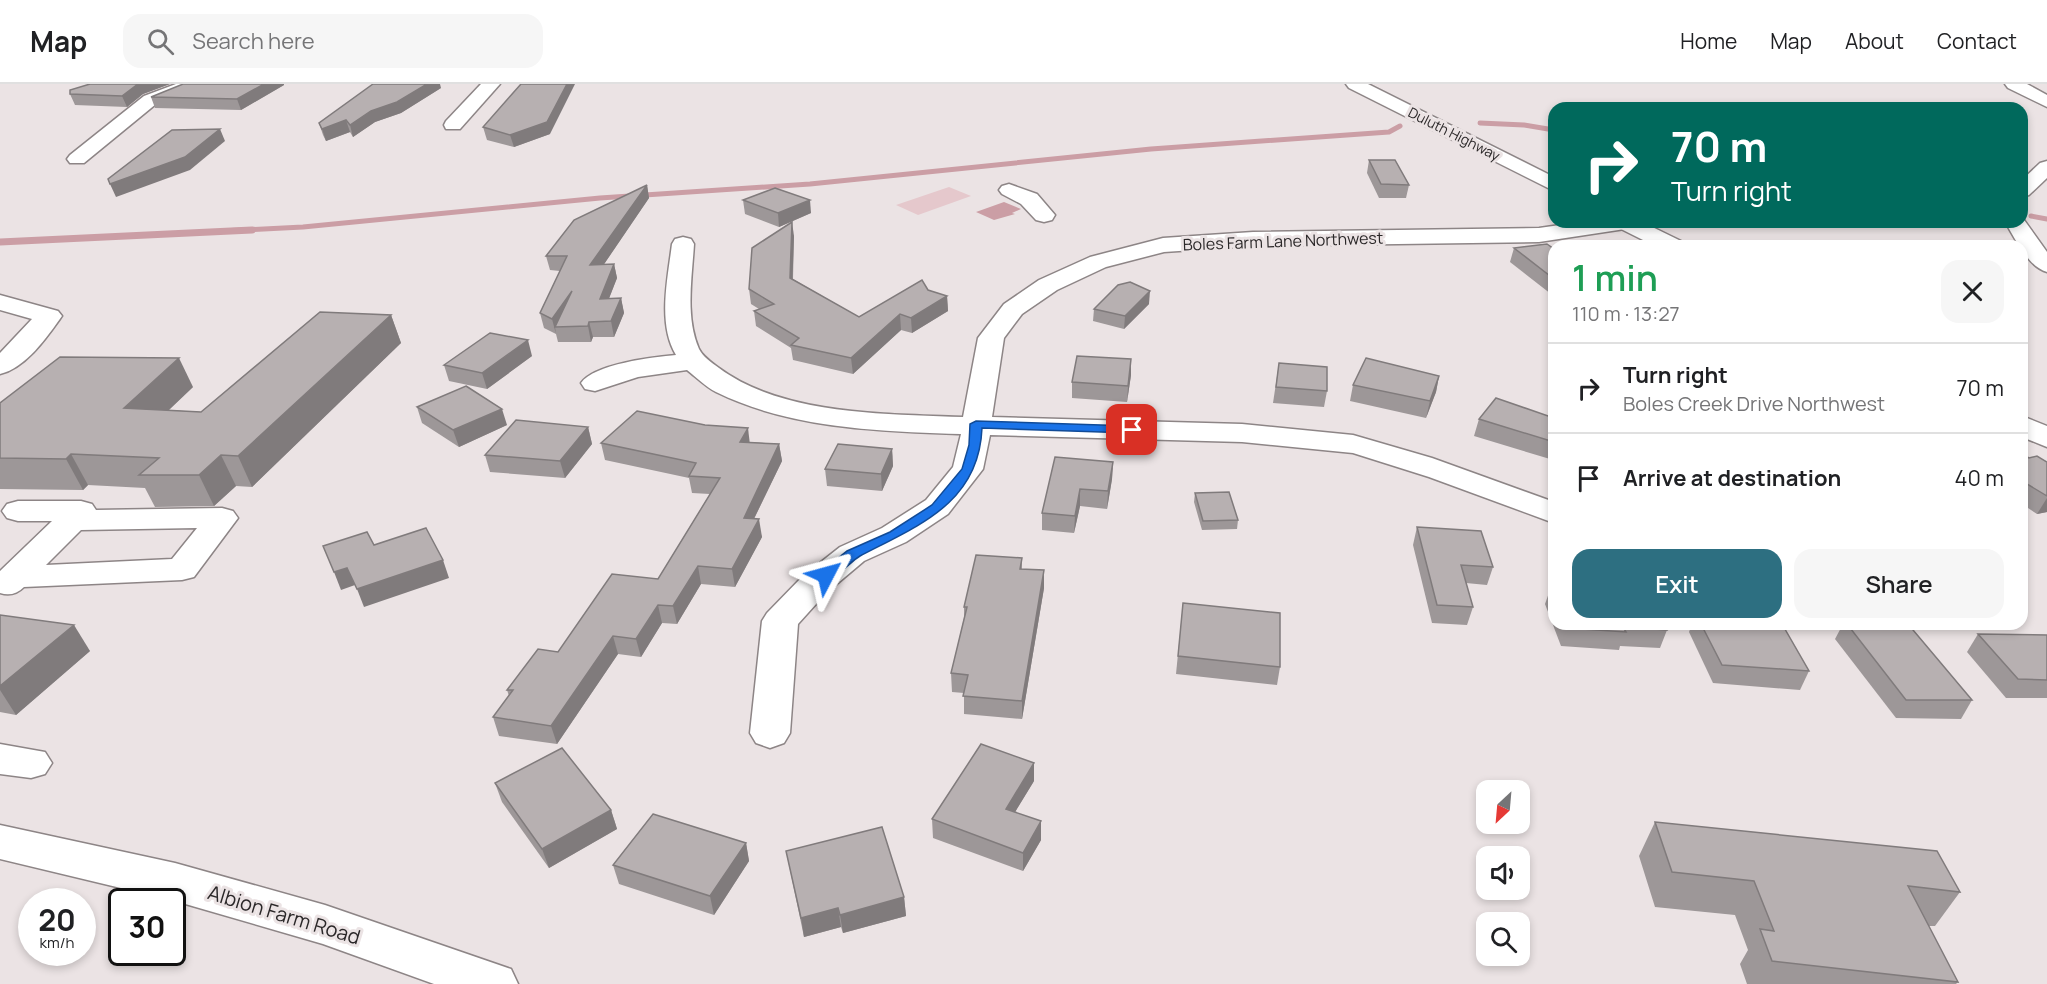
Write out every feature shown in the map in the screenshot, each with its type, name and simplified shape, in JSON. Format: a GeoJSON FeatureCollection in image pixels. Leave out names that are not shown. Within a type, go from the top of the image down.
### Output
{"type":"FeatureCollection","features":[{"type":"Feature","properties":{"kind":"street"},"geometry":{"type":"LineString","coordinates":[[77,159],[150,100],[192,84]]}},
{"type":"Feature","properties":{"kind":"street"},"geometry":{"type":"LineString","coordinates":[[453,125],[491,84]]}},
{"type":"Feature","properties":{"kind":"street","name":"Duluth Highway"},"geometry":{"type":"LineString","coordinates":[[1355,84],[1548,182]]}},
{"type":"Feature","properties":{"kind":"street"},"geometry":{"type":"LineString","coordinates":[[2014,84],[2047,102]]}},
{"type":"Feature","properties":{"kind":"street"},"geometry":{"type":"LineString","coordinates":[[2028,184],[2047,167]]}},
{"type":"Feature","properties":{"kind":"street"},"geometry":{"type":"LineString","coordinates":[[1009,190],[1029,199],[1044,215]]}},
{"type":"Feature","properties":{"kind":"street","name":"Boles Farm Lane Northwest"},"geometry":{"type":"LineString","coordinates":[[770,733],[780,621],[813,585],[852,554],[894,535],[937,507],[968,469],[975,445],[976,424],[991,338],[1013,309],[1089,257],[1163,245],[1253,239],[1539,235],[1585,228]]}},
{"type":"Feature","properties":{"kind":"street"},"geometry":{"type":"LineString","coordinates":[[1637,228],[1661,240]]}},
{"type":"Feature","properties":{"kind":"street"},"geometry":{"type":"LineString","coordinates":[[2028,240],[2040,259],[2047,265]]}},
{"type":"Feature","properties":{"kind":"street"},"geometry":{"type":"LineString","coordinates":[[683,243],[679,318],[685,345],[693,361],[724,385],[768,404],[817,414],[878,421],[1244,433],[1355,444],[1428,466],[1548,511]]}},
{"type":"Feature","properties":{"kind":"street"},"geometry":{"type":"LineString","coordinates":[[0,302],[49,316],[6,357]]}},
{"type":"Feature","properties":{"kind":"street"},"geometry":{"type":"LineString","coordinates":[[595,383],[623,371],[663,363],[693,361]]}},
{"type":"Feature","properties":{"kind":"street"},"geometry":{"type":"LineString","coordinates":[[2028,428],[2047,438]]}},
{"type":"Feature","properties":{"kind":"street"},"geometry":{"type":"LineString","coordinates":[[6,517],[81,511],[7,584]]}},
{"type":"Feature","properties":{"kind":"street"},"geometry":{"type":"LineString","coordinates":[[7,584],[182,569],[222,518],[72,520]]}},
{"type":"Feature","properties":{"kind":"street","name":"Albion Farm Road"},"geometry":{"type":"LineString","coordinates":[[0,842],[186,885],[325,925],[494,984]]}},
{"type":"Feature","properties":{"kind":"shaded area"},"geometry":{"type":"Polygon","coordinates":[[[949,187],[971,196],[918,215],[896,205],[949,187]]]}},
{"type":"Feature","properties":{"kind":"shaded area"},"geometry":{"type":"Polygon","coordinates":[[[1004,202],[1021,209],[1012,213],[1015,214],[994,220],[976,212],[1004,202]]]}},
{"type":"Feature","properties":{"kind":"building"},"geometry":{"type":"Polygon","coordinates":[[[90,84],[138,84],[122,96],[70,94],[70,90],[90,84]]]}},
{"type":"Feature","properties":{"kind":"building"},"geometry":{"type":"Polygon","coordinates":[[[183,84],[264,84],[237,99],[151,97],[183,84]]]}},
{"type":"Feature","properties":{"kind":"building"},"geometry":{"type":"Polygon","coordinates":[[[373,84],[427,84],[397,102],[371,111],[350,125],[346,120],[322,129],[319,123],[373,84]]]}},
{"type":"Feature","properties":{"kind":"building"},"geometry":{"type":"Polygon","coordinates":[[[521,84],[567,84],[547,122],[510,135],[483,127],[521,84]]]}},
{"type":"Feature","properties":{"kind":"building"},"geometry":{"type":"Polygon","coordinates":[[[220,129],[185,157],[110,184],[108,179],[172,130],[220,129]]]}},
{"type":"Feature","properties":{"kind":"building"},"geometry":{"type":"Polygon","coordinates":[[[1369,160],[1395,160],[1409,185],[1381,184],[1369,160]]]}},
{"type":"Feature","properties":{"kind":"building"},"geometry":{"type":"Polygon","coordinates":[[[647,185],[590,265],[614,264],[600,299],[621,298],[611,321],[589,322],[588,326],[555,327],[572,291],[552,319],[540,313],[567,256],[546,256],[574,220],[647,185]]]}},
{"type":"Feature","properties":{"kind":"building"},"geometry":{"type":"Polygon","coordinates":[[[775,188],[810,200],[778,213],[743,200],[775,188]]]}},
{"type":"Feature","properties":{"kind":"building"},"geometry":{"type":"Polygon","coordinates":[[[792,222],[790,278],[859,317],[922,280],[928,290],[947,296],[911,318],[900,314],[851,358],[791,345],[799,338],[754,311],[774,304],[749,289],[752,248],[792,222]]]}},
{"type":"Feature","properties":{"kind":"building"},"geometry":{"type":"Polygon","coordinates":[[[1548,245],[1548,274],[1514,248],[1548,245]]]}},
{"type":"Feature","properties":{"kind":"building"},"geometry":{"type":"Polygon","coordinates":[[[1130,282],[1150,291],[1125,316],[1094,309],[1118,285],[1130,282]]]}},
{"type":"Feature","properties":{"kind":"building"},"geometry":{"type":"Polygon","coordinates":[[[320,312],[391,315],[238,456],[221,455],[199,475],[139,475],[159,458],[71,454],[66,459],[0,458],[0,403],[60,357],[179,358],[124,408],[201,412],[320,312]]]}},
{"type":"Feature","properties":{"kind":"building"},"geometry":{"type":"Polygon","coordinates":[[[490,333],[528,340],[482,373],[444,365],[490,333]]]}},
{"type":"Feature","properties":{"kind":"building"},"geometry":{"type":"Polygon","coordinates":[[[1077,356],[1131,359],[1128,386],[1072,382],[1077,356]]]}},
{"type":"Feature","properties":{"kind":"building"},"geometry":{"type":"Polygon","coordinates":[[[1366,358],[1439,376],[1430,401],[1353,385],[1366,358]]]}},
{"type":"Feature","properties":{"kind":"building"},"geometry":{"type":"Polygon","coordinates":[[[1279,363],[1327,367],[1327,391],[1276,387],[1279,363]]]}},
{"type":"Feature","properties":{"kind":"building"},"geometry":{"type":"Polygon","coordinates":[[[466,386],[502,409],[453,430],[417,407],[466,386]]]}},
{"type":"Feature","properties":{"kind":"building"},"geometry":{"type":"Polygon","coordinates":[[[1496,398],[1548,416],[1548,440],[1479,419],[1496,398]]]}},
{"type":"Feature","properties":{"kind":"building"},"geometry":{"type":"Polygon","coordinates":[[[637,411],[705,425],[748,428],[740,442],[779,444],[744,518],[759,519],[732,569],[698,566],[673,606],[658,605],[636,639],[613,636],[551,726],[493,717],[513,690],[507,690],[538,649],[558,652],[612,574],[658,579],[720,478],[689,476],[696,463],[601,443],[637,411]]]}},
{"type":"Feature","properties":{"kind":"building"},"geometry":{"type":"Polygon","coordinates":[[[516,420],[588,427],[560,461],[485,455],[516,420]]]}},
{"type":"Feature","properties":{"kind":"building"},"geometry":{"type":"Polygon","coordinates":[[[838,444],[892,449],[881,474],[825,469],[838,444]]]}},
{"type":"Feature","properties":{"kind":"building"},"geometry":{"type":"Polygon","coordinates":[[[2037,456],[2047,462],[2047,496],[2028,485],[2028,457],[2037,456]]]}},
{"type":"Feature","properties":{"kind":"building"},"geometry":{"type":"Polygon","coordinates":[[[1055,457],[1113,462],[1108,491],[1080,489],[1075,516],[1042,513],[1055,457]]]}},
{"type":"Feature","properties":{"kind":"building"},"geometry":{"type":"Polygon","coordinates":[[[1229,492],[1238,520],[1203,521],[1195,493],[1229,492]]]}},
{"type":"Feature","properties":{"kind":"building"},"geometry":{"type":"Polygon","coordinates":[[[1417,527],[1481,531],[1493,567],[1461,565],[1473,607],[1437,605],[1417,527]]]}},
{"type":"Feature","properties":{"kind":"building"},"geometry":{"type":"Polygon","coordinates":[[[426,528],[443,560],[357,589],[347,568],[334,572],[323,546],[367,532],[374,545],[426,528]]]}},
{"type":"Feature","properties":{"kind":"building"},"geometry":{"type":"Polygon","coordinates":[[[976,555],[1022,558],[1020,569],[1044,570],[1022,701],[963,696],[968,675],[951,673],[967,607],[964,607],[976,555]]]}},
{"type":"Feature","properties":{"kind":"building"},"geometry":{"type":"Polygon","coordinates":[[[1183,603],[1280,613],[1280,667],[1178,656],[1183,603]]]}},
{"type":"Feature","properties":{"kind":"building"},"geometry":{"type":"Polygon","coordinates":[[[0,615],[74,625],[0,686],[0,615]]]}},
{"type":"Feature","properties":{"kind":"building"},"geometry":{"type":"Polygon","coordinates":[[[1596,630],[1625,630],[1626,632],[1596,630]]]}},
{"type":"Feature","properties":{"kind":"building"},"geometry":{"type":"Polygon","coordinates":[[[1704,630],[1785,630],[1809,671],[1722,665],[1704,630]]]}},
{"type":"Feature","properties":{"kind":"building"},"geometry":{"type":"Polygon","coordinates":[[[1852,630],[1913,630],[1972,700],[1906,700],[1852,630]]]}},
{"type":"Feature","properties":{"kind":"building"},"geometry":{"type":"Polygon","coordinates":[[[1978,634],[2047,635],[2047,680],[2018,679],[1978,634]]]}},
{"type":"Feature","properties":{"kind":"building"},"geometry":{"type":"Polygon","coordinates":[[[981,744],[1034,763],[1006,809],[1041,821],[1023,853],[932,819],[981,744]]]}},
{"type":"Feature","properties":{"kind":"building"},"geometry":{"type":"Polygon","coordinates":[[[562,748],[611,810],[542,849],[495,783],[562,748]]]}},
{"type":"Feature","properties":{"kind":"building"},"geometry":{"type":"Polygon","coordinates":[[[653,814],[746,843],[710,896],[613,865],[653,814]]]}},
{"type":"Feature","properties":{"kind":"building"},"geometry":{"type":"Polygon","coordinates":[[[1655,822],[1937,851],[1960,892],[1908,886],[1958,982],[1772,961],[1760,929],[1774,931],[1754,881],[1672,872],[1655,822]]]}},
{"type":"Feature","properties":{"kind":"building"},"geometry":{"type":"Polygon","coordinates":[[[882,827],[904,897],[840,915],[838,908],[801,918],[786,851],[882,827]]]}},
{"type":"Feature","properties":{"kind":"waterway"},"geometry":{"type":"LineString","coordinates":[[1480,123],[1524,125],[1548,129]]}},
{"type":"Feature","properties":{"kind":"waterway"},"geometry":{"type":"LineString","coordinates":[[222,231],[303,227],[600,198],[810,184],[1151,149],[1389,132],[1400,126]]}},
{"type":"Feature","properties":{"kind":"waterway"},"geometry":{"type":"LineString","coordinates":[[2031,216],[2047,219]]}},
{"type":"Feature","properties":{"kind":"waterway"},"geometry":{"type":"LineString","coordinates":[[0,242],[252,230]]}},
{"type":"Feature","properties":{"kind":"route"},"geometry":{"type":"LineString","coordinates":[[826,575],[852,554],[894,535],[937,507],[968,469],[975,445],[976,424],[1132,430]]}}]}
